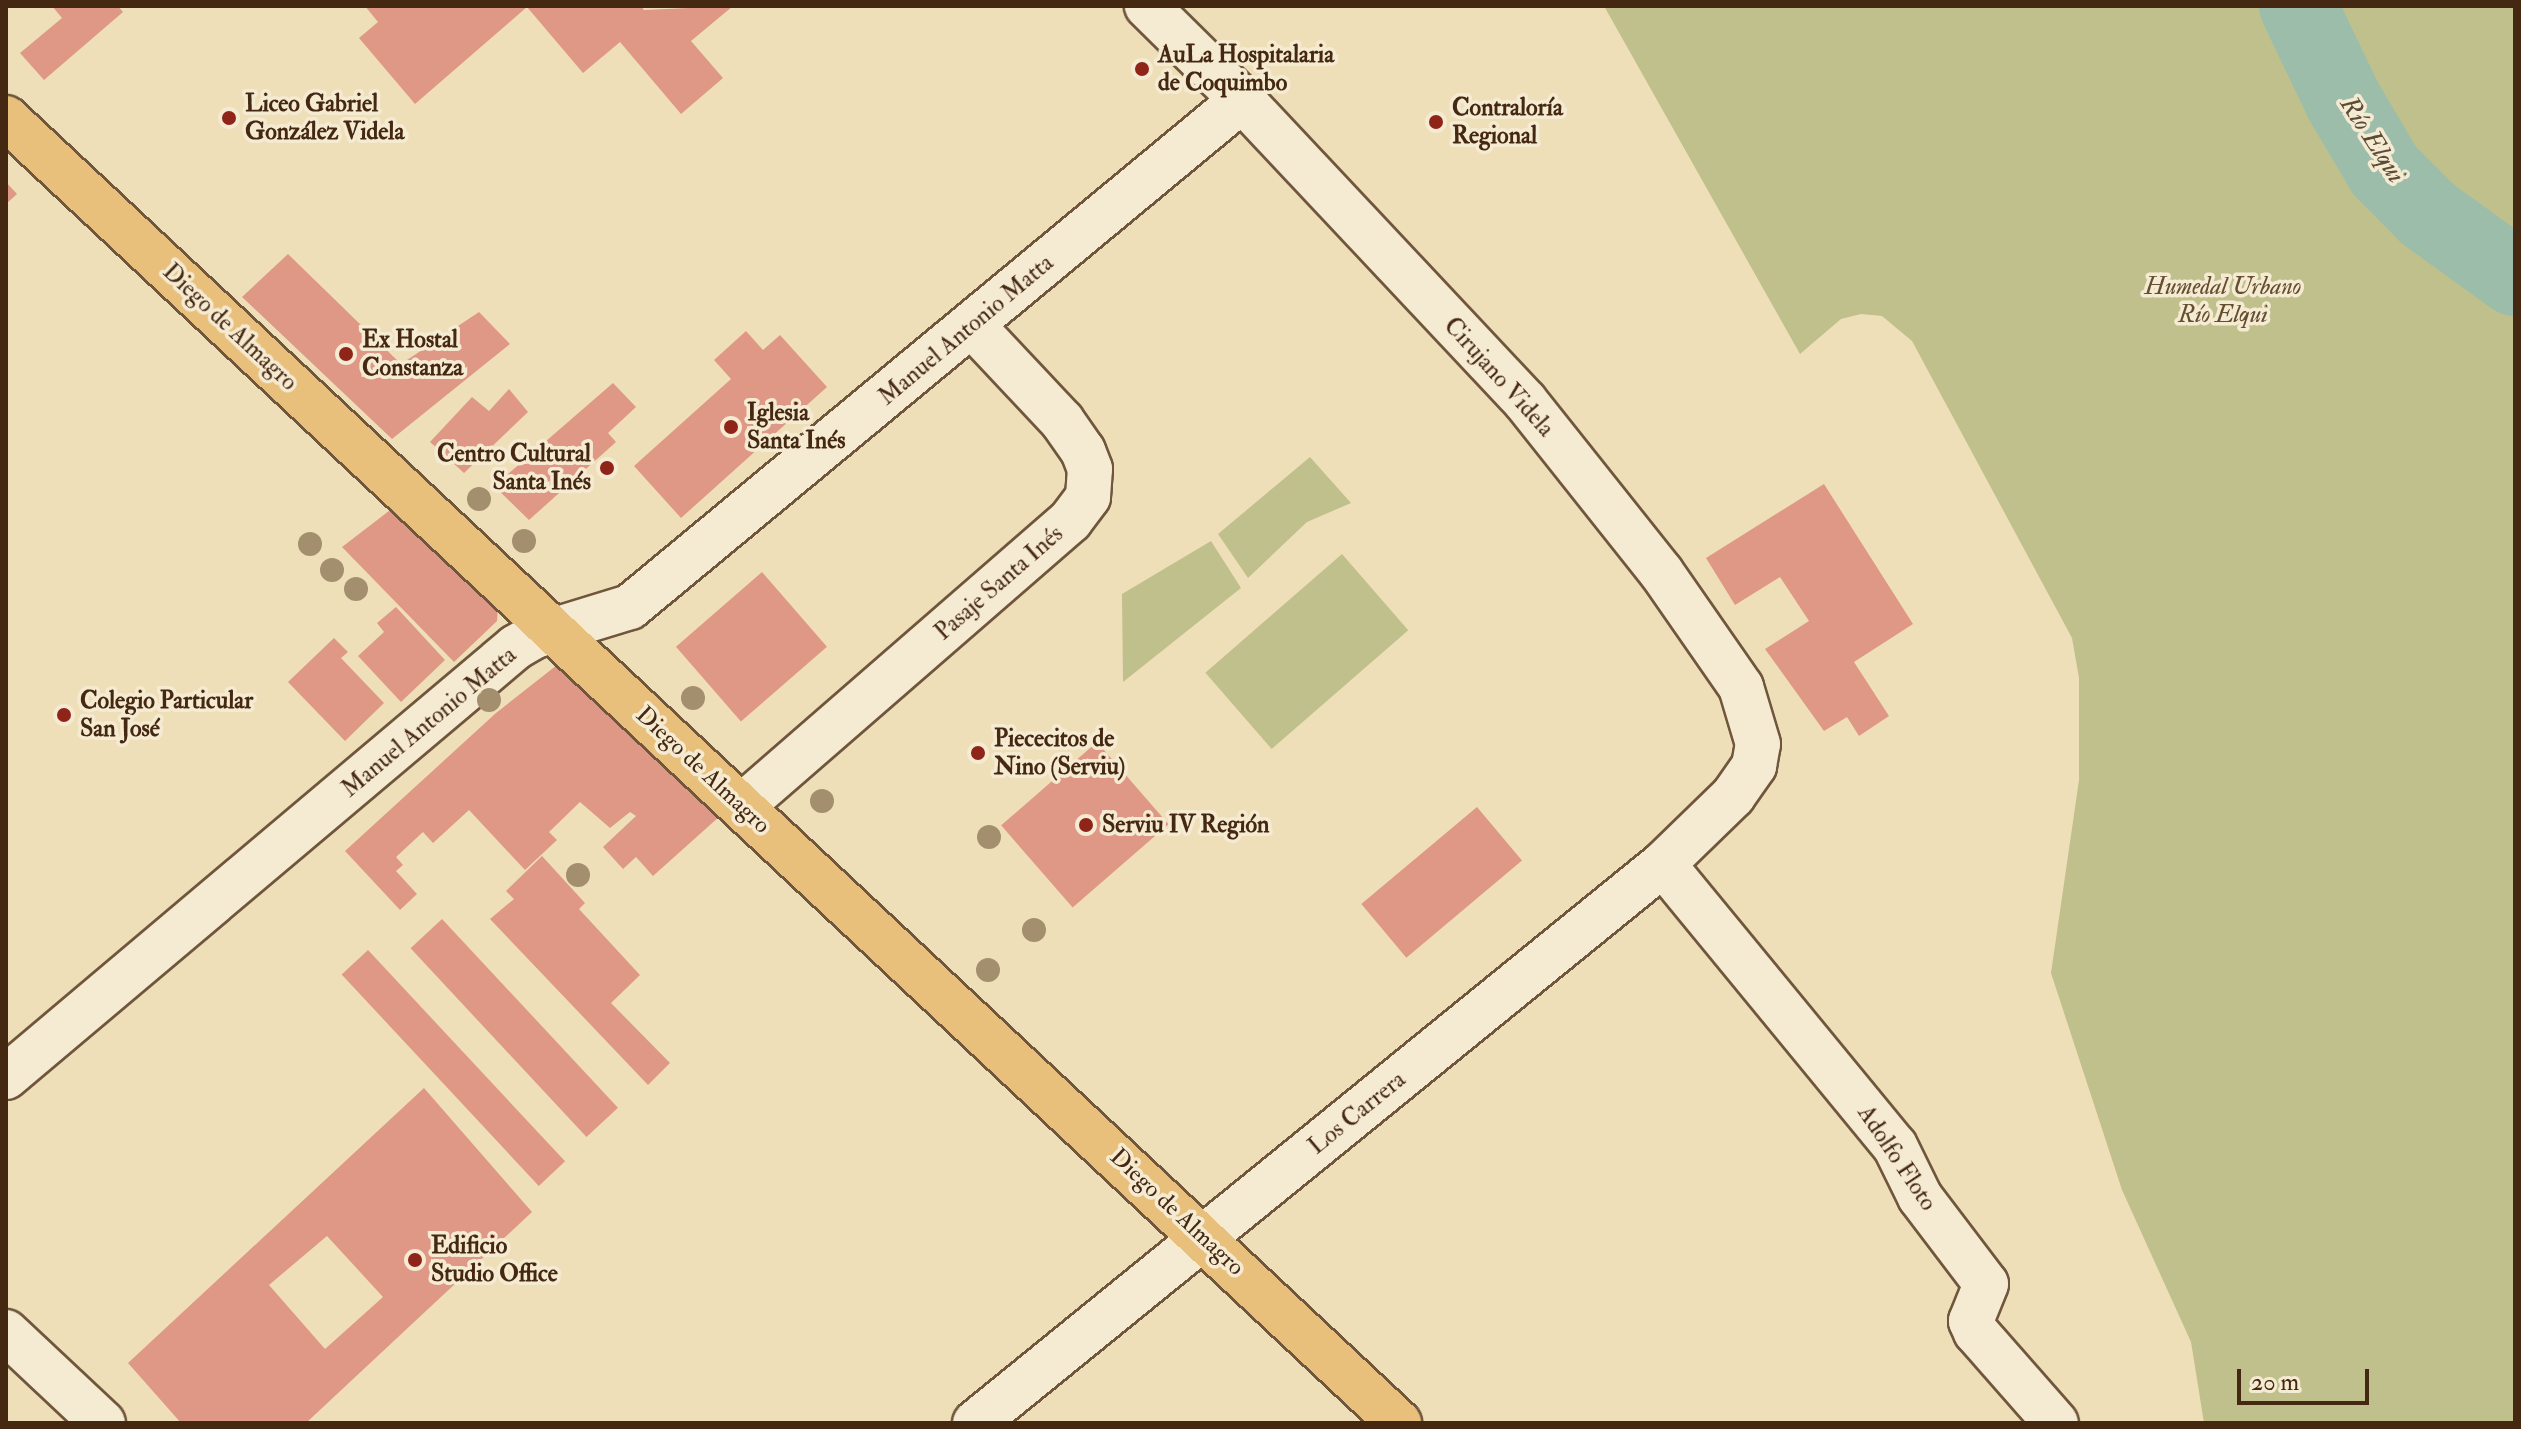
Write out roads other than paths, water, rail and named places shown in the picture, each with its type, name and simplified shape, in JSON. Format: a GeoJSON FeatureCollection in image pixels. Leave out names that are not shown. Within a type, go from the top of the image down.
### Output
{"type":"FeatureCollection","features":[{"type":"Feature","properties":{"kind":"main road","name":"Diego de Almagro"},"geometry":{"type":"LineString","coordinates":[[6,118],[1204,1237],[1399,1423]]}},
{"type":"Feature","properties":{"kind":"street","name":"Cirujano Videla"},"geometry":{"type":"LineString","coordinates":[[1147,6],[1242,100],[1525,401],[1661,572],[1741,687],[1755,721],[1754,766],[1733,796]]}},
{"type":"Feature","properties":{"kind":"street","name":"Manuel Antonio Matta"},"geometry":{"type":"LineString","coordinates":[[6,1077],[516,647],[553,630],[630,607],[1242,100]]}},
{"type":"Feature","properties":{"kind":"street","name":"Pasaje Santa Inés"},"geometry":{"type":"LineString","coordinates":[[742,806],[1070,521],[1088,497],[1090,469],[1083,451],[1062,421],[972,325]]}},
{"type":"Feature","properties":{"kind":"street","name":"Los Carrera"},"geometry":{"type":"LineString","coordinates":[[975,1423],[1663,864],[1733,796]]}},
{"type":"Feature","properties":{"kind":"street","name":"Adolfo Floto"},"geometry":{"type":"LineString","coordinates":[[1663,864],[1895,1146],[1920,1197],[1986,1284],[1971,1321],[1976,1332],[2056,1423]]}},
{"type":"Feature","properties":{"kind":"street"},"geometry":{"type":"LineString","coordinates":[[6,1332],[93,1420]]}},
{"type":"Feature","properties":{"kind":"waterway","name":"Río Elqui"},"geometry":{"type":"LineString","coordinates":[[2298,6],[2344,102],[2385,171],[2429,215],[2515,277]]}},
{"type":"Feature","properties":{"kind":"place","name":"AuLa Hospitalaria de Coquimbo"},"geometry":{"type":"Point","coordinates":[1142,69]}},
{"type":"Feature","properties":{"kind":"place","name":"Liceo Gabriel González Videla"},"geometry":{"type":"Point","coordinates":[229,118]}},
{"type":"Feature","properties":{"kind":"place","name":"Contraloría Regional"},"geometry":{"type":"Point","coordinates":[1436,122]}},
{"type":"Feature","properties":{"kind":"place","name":"Ex Hostal Constanza"},"geometry":{"type":"Point","coordinates":[346,354]}},
{"type":"Feature","properties":{"kind":"place","name":"Iglesia Santa Inés"},"geometry":{"type":"Point","coordinates":[731,427]}},
{"type":"Feature","properties":{"kind":"place","name":"Centro Cultural Santa Inés"},"geometry":{"type":"Point","coordinates":[607,468]}},
{"type":"Feature","properties":{"kind":"place","name":"Colegio Particular San José"},"geometry":{"type":"Point","coordinates":[64,715]}},
{"type":"Feature","properties":{"kind":"place","name":"Piececitos de Nino (Serviu)"},"geometry":{"type":"Point","coordinates":[978,753]}},
{"type":"Feature","properties":{"kind":"place","name":"Serviu IV Región"},"geometry":{"type":"Point","coordinates":[1086,825]}},
{"type":"Feature","properties":{"kind":"place","name":"Edificio Studio Office"},"geometry":{"type":"Point","coordinates":[415,1260]}},
{"type":"Feature","properties":{"kind":"park label","name":"Humedal Urbano Río Elqui"},"geometry":{"type":"Point","coordinates":[2223,301]}}]}
